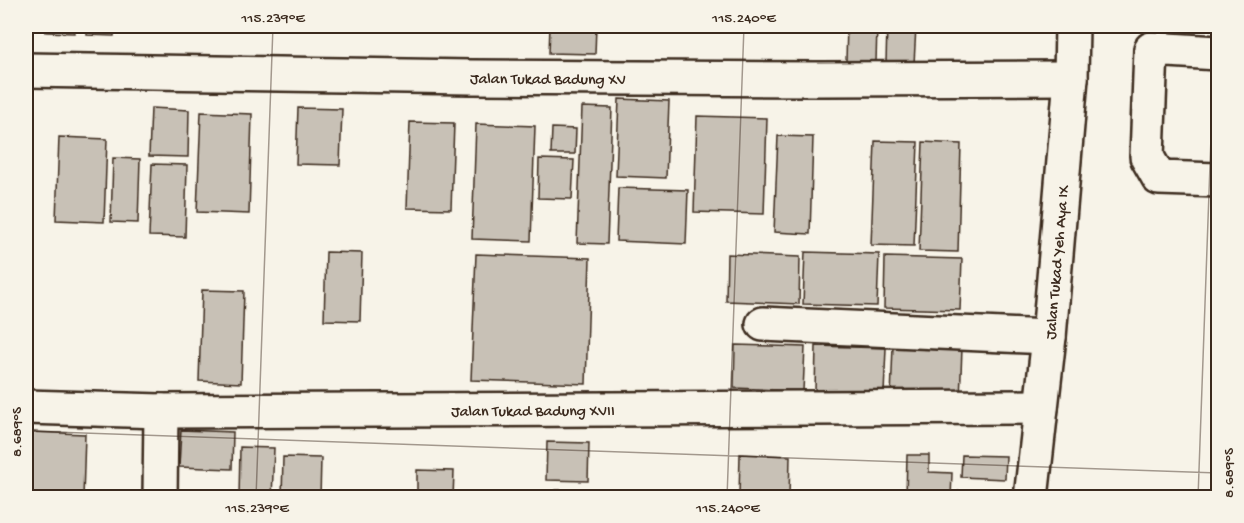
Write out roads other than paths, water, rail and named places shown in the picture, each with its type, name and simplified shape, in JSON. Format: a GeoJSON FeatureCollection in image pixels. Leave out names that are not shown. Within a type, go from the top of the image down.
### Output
{"type":"FeatureCollection","features":[{"type":"Feature","properties":{"kind":"street","name":"Jalan Tukad Yeh Aya IX"},"geometry":{"type":"LineString","coordinates":[[1031,498],[1049,337],[1071,78],[1072,26]]}},
{"type":"Feature","properties":{"kind":"street"},"geometry":{"type":"LineString","coordinates":[[1218,53],[1151,49],[1147,157],[1159,178],[1218,180]]}},
{"type":"Feature","properties":{"kind":"street","name":"Jalan Tukad Badung XV"},"geometry":{"type":"LineString","coordinates":[[26,70],[471,77],[1071,78]]}},
{"type":"Feature","properties":{"kind":"street"},"geometry":{"type":"LineString","coordinates":[[763,324],[1049,337]]}},
{"type":"Feature","properties":{"kind":"street","name":"Jalan Tukad Badung XVII"},"geometry":{"type":"LineString","coordinates":[[26,407],[160,411],[1041,407]]}},
{"type":"Feature","properties":{"kind":"street"},"geometry":{"type":"LineString","coordinates":[[160,411],[160,498]]}}]}
